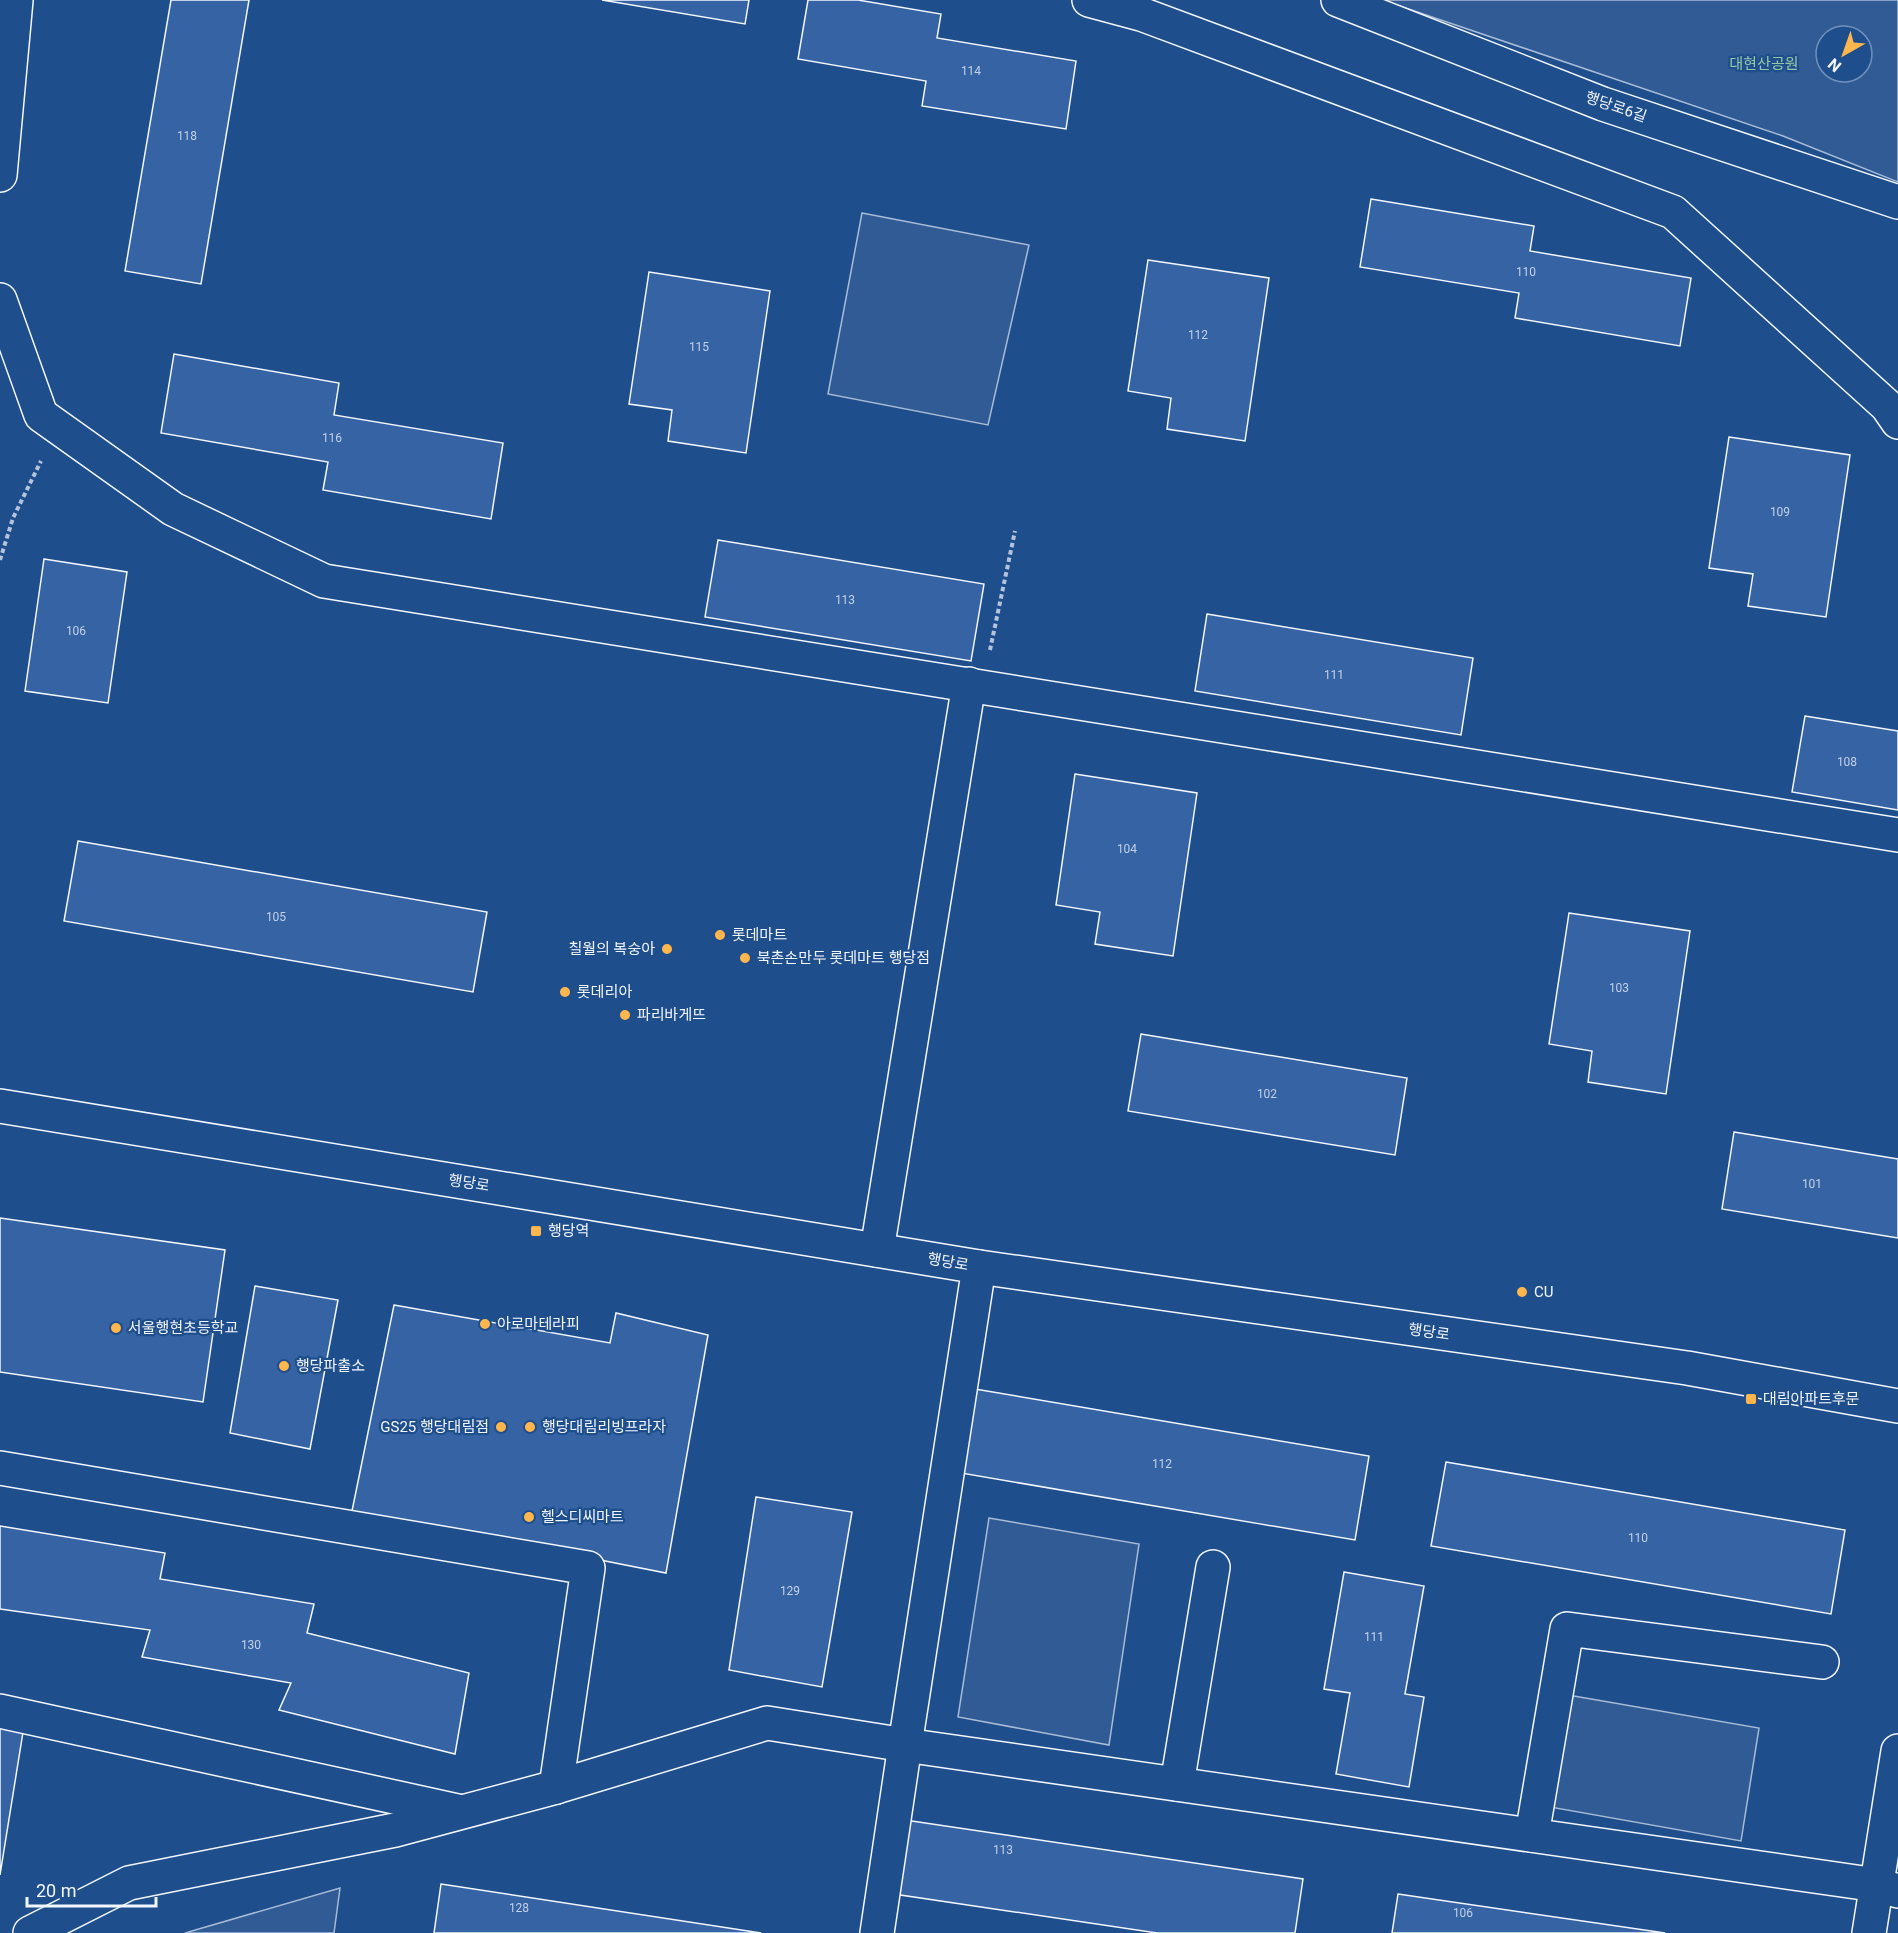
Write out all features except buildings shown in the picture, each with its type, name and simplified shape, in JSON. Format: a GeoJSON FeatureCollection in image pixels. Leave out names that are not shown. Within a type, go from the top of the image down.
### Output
{"type":"FeatureCollection","features":[{"type":"Feature","properties":{"kind":"main road"},"geometry":{"type":"LineString","coordinates":[[0,175],[16,0]]}},
{"type":"Feature","properties":{"kind":"main road"},"geometry":{"type":"LineString","coordinates":[[1089,0],[1142,14],[1673,212],[1887,406],[1898,422]]}},
{"type":"Feature","properties":{"kind":"main road","name":"행당로6길"},"geometry":{"type":"LineString","coordinates":[[1338,0],[1603,104],[1898,202]]}},
{"type":"Feature","properties":{"kind":"main road"},"geometry":{"type":"LineString","coordinates":[[0,300],[40,415],[173,509],[324,581],[1898,835]]}},
{"type":"Feature","properties":{"kind":"main road"},"geometry":{"type":"LineString","coordinates":[[877,1250],[969,684]]}},
{"type":"Feature","properties":{"kind":"main road","name":"행당로"},"geometry":{"type":"LineString","coordinates":[[0,1106],[979,1268],[1687,1368],[1898,1406]]}},
{"type":"Feature","properties":{"kind":"main road"},"geometry":{"type":"LineString","coordinates":[[877,1933],[979,1268]]}},
{"type":"Feature","properties":{"kind":"main road"},"geometry":{"type":"LineString","coordinates":[[0,1468],[588,1568],[556,1787]]}},
{"type":"Feature","properties":{"kind":"main road"},"geometry":{"type":"LineString","coordinates":[[1177,1784],[1213,1567]]}},
{"type":"Feature","properties":{"kind":"main road"},"geometry":{"type":"LineString","coordinates":[[1532,1835],[1568,1629],[1822,1662]]}},
{"type":"Feature","properties":{"kind":"main road"},"geometry":{"type":"LineString","coordinates":[[0,1711],[464,1812]]}},
{"type":"Feature","properties":{"kind":"main road"},"geometry":{"type":"LineString","coordinates":[[30,1933],[129,1883],[395,1830],[556,1787],[767,1723],[1887,1888]]}},
{"type":"Feature","properties":{"kind":"main road"},"geometry":{"type":"LineString","coordinates":[[1869,1933],[1887,1888],[1898,1751]]}},
{"type":"Feature","properties":{"kind":"path"},"geometry":{"type":"LineString","coordinates":[[0,560],[14,518],[58,427]]}},
{"type":"Feature","properties":{"kind":"path"},"geometry":{"type":"LineString","coordinates":[[969,684],[991,648],[1015,531]]}},
{"type":"Feature","properties":{"kind":"shaded area","name":"대현산공원"},"geometry":{"type":"Polygon","coordinates":[[[1382,0],[1898,0],[1898,182],[1783,136],[1382,0]]]}},
{"type":"Feature","properties":{"kind":"shaded area"},"geometry":{"type":"Polygon","coordinates":[[[862,213],[1029,245],[988,425],[828,394],[862,213]]]}},
{"type":"Feature","properties":{"kind":"shaded area"},"geometry":{"type":"Polygon","coordinates":[[[989,1518],[1139,1544],[1109,1745],[958,1717],[989,1518]]]}},
{"type":"Feature","properties":{"kind":"shaded area"},"geometry":{"type":"Polygon","coordinates":[[[1568,1695],[1759,1728],[1741,1841],[1550,1807],[1568,1695]]]}},
{"type":"Feature","properties":{"kind":"shaded area"},"geometry":{"type":"Polygon","coordinates":[[[340,1888],[334,1933],[185,1933],[340,1888]]]}},
{"type":"Feature","properties":{"kind":"place","name":"롯데마트"},"geometry":{"type":"Point","coordinates":[720,935]}},
{"type":"Feature","properties":{"kind":"place","name":"칠월의 복숭아"},"geometry":{"type":"Point","coordinates":[667,949]}},
{"type":"Feature","properties":{"kind":"place","name":"북촌손만두 롯데마트 행당점"},"geometry":{"type":"Point","coordinates":[745,958]}},
{"type":"Feature","properties":{"kind":"place","name":"롯데리아"},"geometry":{"type":"Point","coordinates":[565,992]}},
{"type":"Feature","properties":{"kind":"place","name":"파리바게뜨"},"geometry":{"type":"Point","coordinates":[625,1015]}},
{"type":"Feature","properties":{"kind":"place","name":"행당역"},"geometry":{"type":"Point","coordinates":[536,1231]}},
{"type":"Feature","properties":{"kind":"place","name":"CU"},"geometry":{"type":"Point","coordinates":[1522,1292]}},
{"type":"Feature","properties":{"kind":"place","name":"아로마테라피"},"geometry":{"type":"Point","coordinates":[485,1324]}},
{"type":"Feature","properties":{"kind":"place","name":"서울행현초등학교"},"geometry":{"type":"Point","coordinates":[116,1328]}},
{"type":"Feature","properties":{"kind":"place","name":"행당파출소"},"geometry":{"type":"Point","coordinates":[284,1366]}},
{"type":"Feature","properties":{"kind":"place","name":"대림아파트후문"},"geometry":{"type":"Point","coordinates":[1751,1399]}},
{"type":"Feature","properties":{"kind":"place","name":"GS25 행당대림점"},"geometry":{"type":"Point","coordinates":[501,1427]}},
{"type":"Feature","properties":{"kind":"place","name":"행당대림리빙프라자"},"geometry":{"type":"Point","coordinates":[530,1427]}},
{"type":"Feature","properties":{"kind":"place","name":"헬스디씨마트"},"geometry":{"type":"Point","coordinates":[529,1517]}}]}
